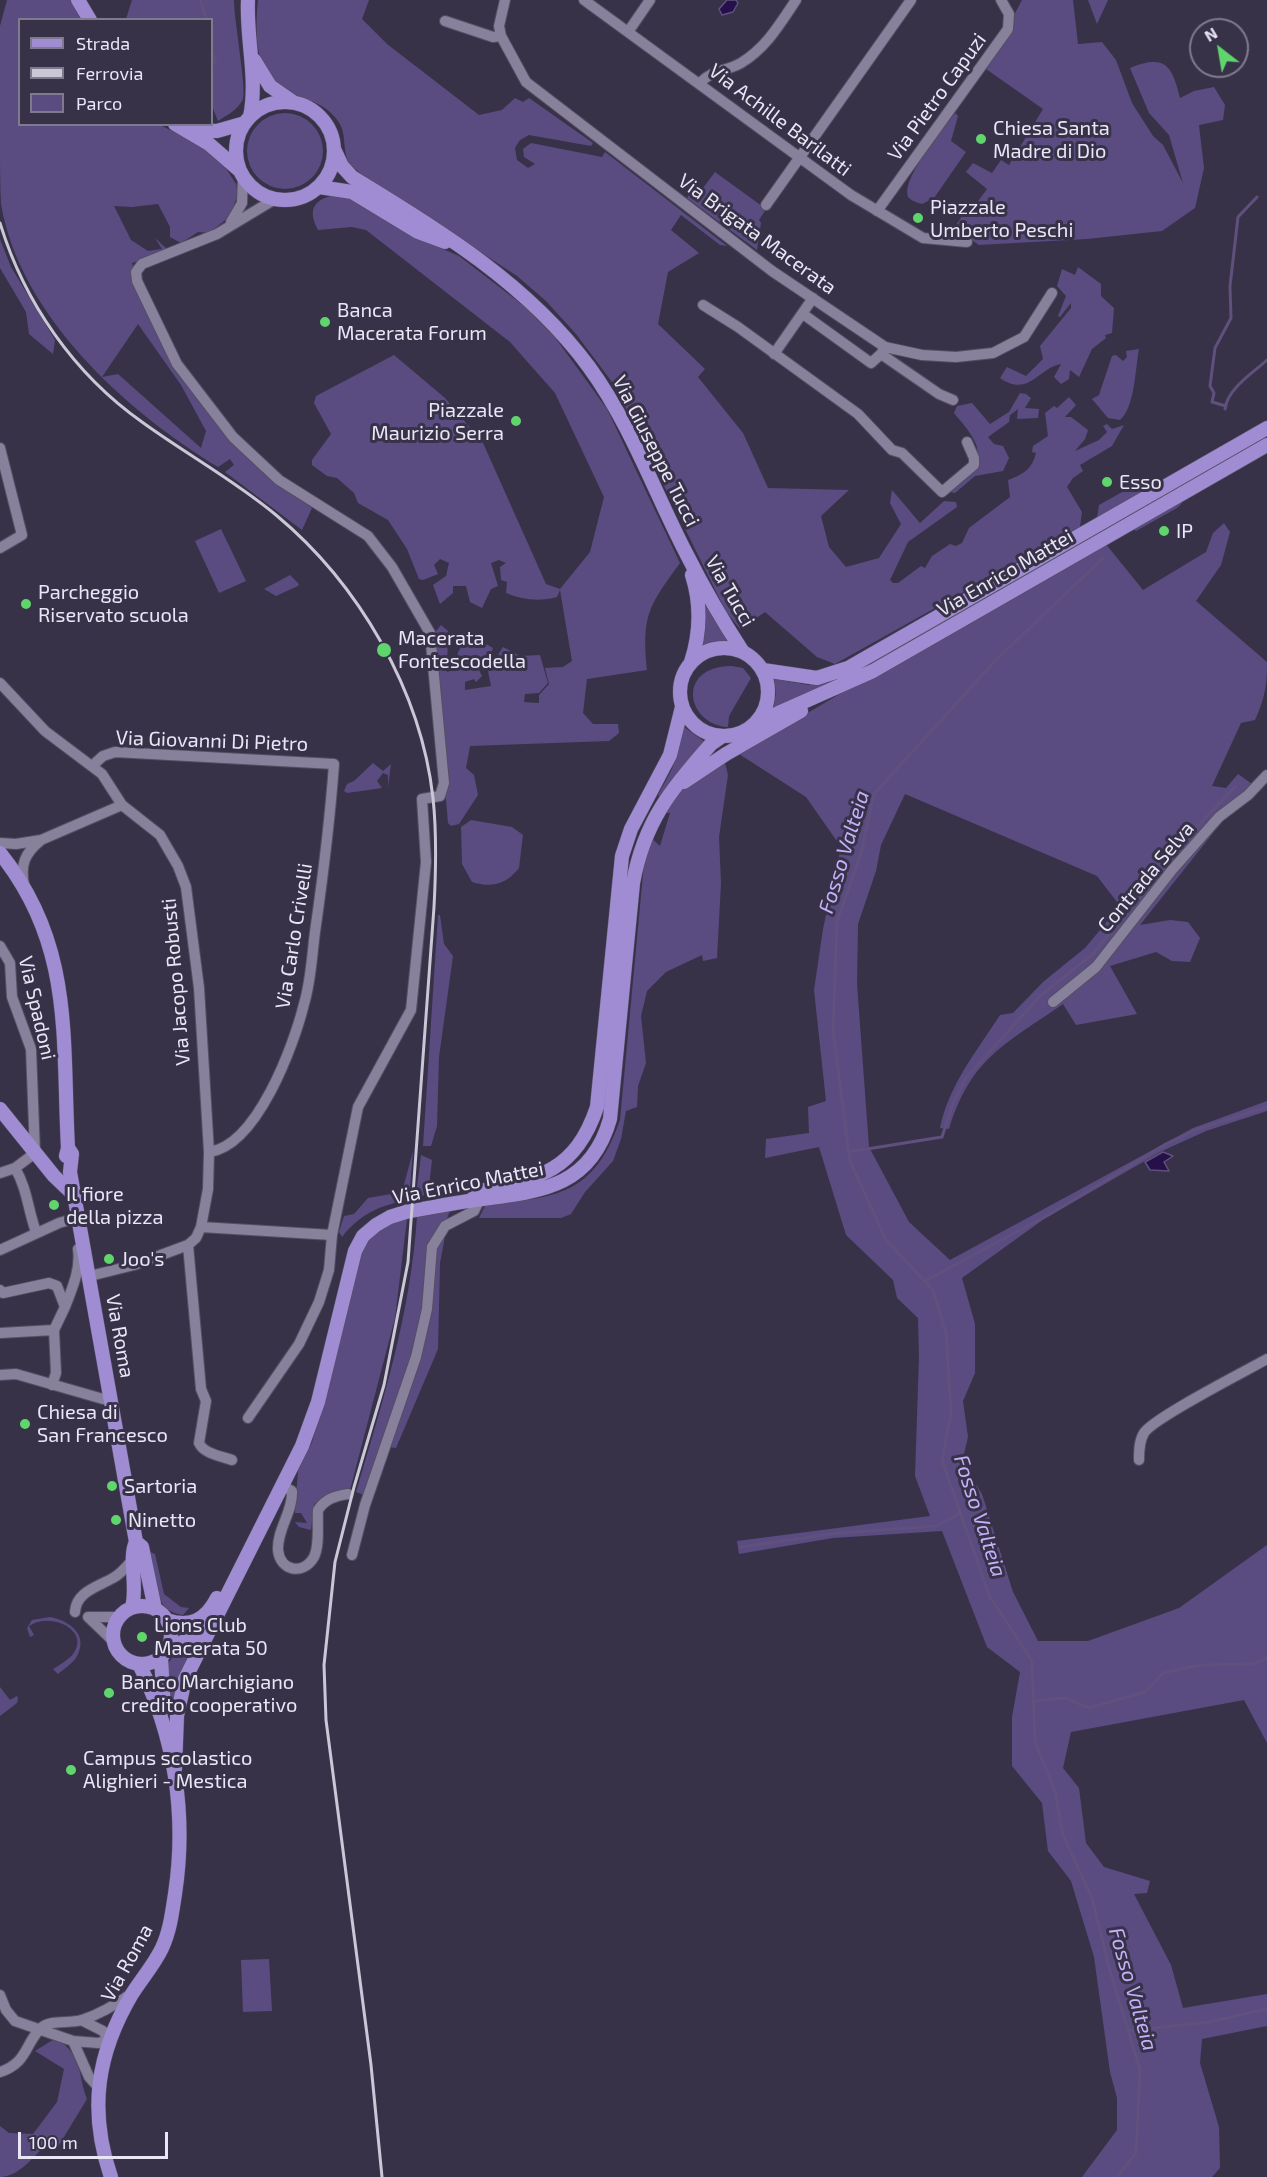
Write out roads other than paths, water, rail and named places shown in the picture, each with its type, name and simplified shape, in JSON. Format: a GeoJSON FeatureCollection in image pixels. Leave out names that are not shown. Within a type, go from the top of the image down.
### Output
{"type":"FeatureCollection","features":[{"type":"Feature","properties":{"kind":"main road"},"geometry":{"type":"LineString","coordinates":[[78,0],[89,18]]}},
{"type":"Feature","properties":{"kind":"main road"},"geometry":{"type":"LineString","coordinates":[[241,173],[236,146],[248,120],[254,87],[248,29],[248,0]]}},
{"type":"Feature","properties":{"kind":"main road"},"geometry":{"type":"LineString","coordinates":[[252,55],[270,86],[295,104]]}},
{"type":"Feature","properties":{"kind":"main road"},"geometry":{"type":"LineString","coordinates":[[295,104],[306,107],[323,120],[329,129],[334,150],[331,170],[319,187],[298,199],[275,200],[256,191],[241,173],[209,144],[181,127],[217,131],[248,120],[271,105],[295,104]]}},
{"type":"Feature","properties":{"kind":"main road","name":"Via Giuseppe Tucci"},"geometry":{"type":"LineString","coordinates":[[334,150],[342,166],[352,177],[411,213],[526,297],[590,368],[635,446],[686,553]]}},
{"type":"Feature","properties":{"kind":"main road","name":"Via Giuseppe Tucci"},"geometry":{"type":"LineString","coordinates":[[319,187],[352,192],[418,232],[458,247]]}},
{"type":"Feature","properties":{"kind":"main road","name":"Via Enrico Mattei"},"geometry":{"type":"LineString","coordinates":[[763,670],[818,678],[848,668],[1267,428]]}},
{"type":"Feature","properties":{"kind":"main road","name":"Via Enrico Mattei"},"geometry":{"type":"LineString","coordinates":[[756,723],[873,671],[1267,445]]}},
{"type":"Feature","properties":{"kind":"main road","name":"Via Tucci"},"geometry":{"type":"LineString","coordinates":[[686,553],[722,620],[748,655]]}},
{"type":"Feature","properties":{"kind":"main road","name":"Via Tucci"},"geometry":{"type":"LineString","coordinates":[[686,553],[699,611],[698,638],[691,663]]}},
{"type":"Feature","properties":{"kind":"main road"},"geometry":{"type":"LineString","coordinates":[[670,792],[726,754],[743,738],[756,723],[768,699],[768,685],[763,670],[748,655],[730,648],[717,648],[701,654],[691,663],[681,680],[682,707],[698,728],[724,737],[743,738],[873,671]]}},
{"type":"Feature","properties":{"kind":"main road","name":"Via Enrico Mattei"},"geometry":{"type":"LineString","coordinates":[[166,1620],[185,1624],[200,1619],[208,1612],[284,1469],[311,1402],[335,1313],[347,1251],[358,1232],[379,1216],[390,1212],[544,1173],[567,1160],[588,1132],[597,1107],[622,856],[631,829],[670,754],[682,707]]}},
{"type":"Feature","properties":{"kind":"main road","name":"Via Enrico Mattei"},"geometry":{"type":"LineString","coordinates":[[175,1769],[179,1700],[185,1679],[283,1486],[318,1401],[351,1262],[363,1236],[390,1217],[555,1186],[581,1170],[602,1144],[610,1119],[633,883],[638,854],[657,810],[670,792],[711,744],[724,737]]}},
{"type":"Feature","properties":{"kind":"main road","name":"Via Roma"},"geometry":{"type":"LineString","coordinates":[[0,853],[5,869],[24,887],[41,917],[59,977],[68,1170],[75,1197],[76,1218],[90,1276],[136,1542],[142,1547],[155,1609]]}},
{"type":"Feature","properties":{"kind":"main road"},"geometry":{"type":"LineString","coordinates":[[0,1109],[75,1197]]}},
{"type":"Feature","properties":{"kind":"main road"},"geometry":{"type":"LineString","coordinates":[[41,1157],[58,1157],[68,1148]]}},
{"type":"Feature","properties":{"kind":"main road"},"geometry":{"type":"LineString","coordinates":[[41,1157],[68,1170]]}},
{"type":"Feature","properties":{"kind":"main road","name":"Via Roma"},"geometry":{"type":"LineString","coordinates":[[132,1607],[136,1588],[132,1548],[136,1542]]}},
{"type":"Feature","properties":{"kind":"main road"},"geometry":{"type":"LineString","coordinates":[[113,1641],[113,1628],[119,1617],[132,1607],[144,1606],[155,1609],[166,1620]]}},
{"type":"Feature","properties":{"kind":"main road","name":"Via Roma"},"geometry":{"type":"LineString","coordinates":[[166,1620],[171,1637],[163,1654],[166,1728]]}},
{"type":"Feature","properties":{"kind":"main road"},"geometry":{"type":"LineString","coordinates":[[139,1664],[151,1663],[209,1629]]}},
{"type":"Feature","properties":{"kind":"main road","name":"Via Roma"},"geometry":{"type":"LineString","coordinates":[[111,2177],[101,2133],[98,2087],[109,2040],[134,1991],[162,1947],[170,1924],[179,1862],[175,1769],[166,1728],[153,1692],[139,1664],[122,1657],[113,1641]]}},
{"type":"Feature","properties":{"kind":"street"},"geometry":{"type":"LineString","coordinates":[[445,21],[493,38],[501,36],[499,26],[505,0]]}},
{"type":"Feature","properties":{"kind":"street","name":"Via Achille Barilatti"},"geometry":{"type":"LineString","coordinates":[[584,0],[798,157],[877,211],[923,238],[967,242]]}},
{"type":"Feature","properties":{"kind":"street"},"geometry":{"type":"LineString","coordinates":[[628,32],[650,0]]}},
{"type":"Feature","properties":{"kind":"street"},"geometry":{"type":"LineString","coordinates":[[700,83],[710,73],[740,63],[765,45],[796,0]]}},
{"type":"Feature","properties":{"kind":"street"},"geometry":{"type":"LineString","coordinates":[[766,205],[912,0]]}},
{"type":"Feature","properties":{"kind":"street","name":"Via Pietro Capuzi"},"geometry":{"type":"LineString","coordinates":[[877,211],[1008,29],[1009,14],[1001,0]]}},
{"type":"Feature","properties":{"kind":"street","name":"Via Brigata Macerata"},"geometry":{"type":"LineString","coordinates":[[501,36],[521,75],[532,87],[767,267],[883,350],[922,356],[956,357],[993,353],[1024,337],[1052,293]]}},
{"type":"Feature","properties":{"kind":"street"},"geometry":{"type":"LineString","coordinates":[[228,228],[242,203],[241,173]]}},
{"type":"Feature","properties":{"kind":"street"},"geometry":{"type":"LineString","coordinates":[[248,1418],[299,1344],[319,1302],[329,1270],[332,1235],[358,1107],[411,1010],[426,862],[422,799],[440,796],[444,783],[430,633],[392,567],[368,536],[279,480],[233,437],[177,364],[137,281],[136,272],[142,264],[228,228],[275,200]]}},
{"type":"Feature","properties":{"kind":"street"},"geometry":{"type":"LineString","coordinates":[[774,354],[813,298]]}},
{"type":"Feature","properties":{"kind":"street"},"geometry":{"type":"LineString","coordinates":[[703,305],[738,327],[858,414],[892,450],[902,453],[942,492],[974,465],[974,458],[966,442]]}},
{"type":"Feature","properties":{"kind":"street"},"geometry":{"type":"LineString","coordinates":[[802,314],[871,363],[883,350],[939,394],[953,400]]}},
{"type":"Feature","properties":{"kind":"street"},"geometry":{"type":"LineString","coordinates":[[0,448],[22,535],[0,548]]}},
{"type":"Feature","properties":{"kind":"street","name":"Via Jacopo Robusti"},"geometry":{"type":"LineString","coordinates":[[0,682],[45,731],[102,774],[122,805],[160,835],[173,856],[186,887],[199,988],[209,1152],[208,1189],[201,1227],[196,1238],[188,1245]]}},
{"type":"Feature","properties":{"kind":"street","name":"Via Giovanni Di Pietro"},"geometry":{"type":"LineString","coordinates":[[92,766],[103,756],[115,752],[334,764]]}},
{"type":"Feature","properties":{"kind":"street","name":"Via Carlo Crivelli"},"geometry":{"type":"LineString","coordinates":[[209,1152],[218,1151],[234,1141],[267,1099],[305,1003],[322,884],[334,764]]}},
{"type":"Feature","properties":{"kind":"street","name":"Contrada Selva"},"geometry":{"type":"LineString","coordinates":[[1053,1002],[1096,967],[1220,817],[1248,795],[1267,775]]}},
{"type":"Feature","properties":{"kind":"street"},"geometry":{"type":"LineString","coordinates":[[0,843],[16,844],[41,840],[122,805]]}},
{"type":"Feature","properties":{"kind":"street"},"geometry":{"type":"LineString","coordinates":[[24,887],[22,874],[24,858],[41,840]]}},
{"type":"Feature","properties":{"kind":"street","name":"Via Spadoni"},"geometry":{"type":"LineString","coordinates":[[0,946],[6,953],[12,972],[12,997],[33,1064],[41,1157]]}},
{"type":"Feature","properties":{"kind":"street"},"geometry":{"type":"LineString","coordinates":[[0,978],[12,972]]}},
{"type":"Feature","properties":{"kind":"street"},"geometry":{"type":"LineString","coordinates":[[0,1173],[41,1157]]}},
{"type":"Feature","properties":{"kind":"street"},"geometry":{"type":"LineString","coordinates":[[15,1168],[28,1196],[28,1210],[36,1232]]}},
{"type":"Feature","properties":{"kind":"street"},"geometry":{"type":"LineString","coordinates":[[352,1555],[365,1505],[416,1357],[427,1309],[432,1247],[445,1227],[474,1211],[480,1199]]}},
{"type":"Feature","properties":{"kind":"street"},"geometry":{"type":"LineString","coordinates":[[0,1250],[36,1232],[76,1218],[79,1260],[65,1307],[54,1330],[56,1373],[52,1385]]}},
{"type":"Feature","properties":{"kind":"street"},"geometry":{"type":"LineString","coordinates":[[201,1227],[332,1235]]}},
{"type":"Feature","properties":{"kind":"street"},"geometry":{"type":"LineString","coordinates":[[90,1276],[134,1265],[188,1245],[201,1389],[206,1401],[199,1443],[201,1449],[232,1460]]}},
{"type":"Feature","properties":{"kind":"street"},"geometry":{"type":"LineString","coordinates":[[0,1290],[3,1293],[49,1283],[57,1286],[65,1307]]}},
{"type":"Feature","properties":{"kind":"street"},"geometry":{"type":"LineString","coordinates":[[0,1333],[54,1330]]}},
{"type":"Feature","properties":{"kind":"street"},"geometry":{"type":"LineString","coordinates":[[1139,1460],[1138,1448],[1144,1431],[1176,1410],[1267,1359]]}},
{"type":"Feature","properties":{"kind":"street"},"geometry":{"type":"LineString","coordinates":[[0,1375],[16,1374],[103,1399],[110,1398]]}},
{"type":"Feature","properties":{"kind":"street"},"geometry":{"type":"LineString","coordinates":[[283,1486],[292,1491],[293,1503],[279,1536],[278,1551],[281,1561],[288,1568],[296,1570],[304,1567],[314,1556],[318,1510],[321,1505],[332,1498],[352,1494],[365,1505]]}},
{"type":"Feature","properties":{"kind":"street"},"geometry":{"type":"LineString","coordinates":[[75,1612],[78,1600],[101,1582],[113,1578],[134,1558]]}},
{"type":"Feature","properties":{"kind":"street"},"geometry":{"type":"LineString","coordinates":[[113,1641],[88,1617],[119,1617]]}},
{"type":"Feature","properties":{"kind":"street"},"geometry":{"type":"LineString","coordinates":[[0,2072],[24,2056],[39,2030],[51,2023],[81,2020],[116,2004],[134,1991]]}},
{"type":"Feature","properties":{"kind":"street"},"geometry":{"type":"LineString","coordinates":[[0,1995],[6,2010],[15,2021],[73,2041],[98,2043],[109,2040],[103,2031],[81,2020]]}},
{"type":"Feature","properties":{"kind":"street"},"geometry":{"type":"LineString","coordinates":[[73,2041],[89,2078],[98,2087]]}},
{"type":"Feature","properties":{"kind":"waterway"},"geometry":{"type":"LineString","coordinates":[[200,0],[206,18]]}},
{"type":"Feature","properties":{"kind":"waterway"},"geometry":{"type":"LineString","coordinates":[[213,54],[216,64]]}},
{"type":"Feature","properties":{"kind":"waterway"},"geometry":{"type":"LineString","coordinates":[[1226,406],[1212,402],[1214,393],[1210,386],[1215,348],[1231,318],[1230,286],[1238,217],[1257,197]]}},
{"type":"Feature","properties":{"kind":"waterway"},"geometry":{"type":"LineString","coordinates":[[1225,409],[1235,388],[1267,360]]}},
{"type":"Feature","properties":{"kind":"waterway","name":"Fosso Valteia"},"geometry":{"type":"LineString","coordinates":[[1102,559],[995,661],[874,794],[861,853],[837,922],[833,1031],[850,1161],[886,1240],[933,1290],[946,1333],[951,1414],[942,1460],[989,1595],[1032,1661],[1035,1742],[1055,1791],[1063,1835],[1092,1898],[1110,1971],[1140,2069],[1136,2153],[1117,2177]]}},
{"type":"Feature","properties":{"kind":"waterway"},"geometry":{"type":"LineString","coordinates":[[848,1152],[942,1137],[953,1103],[966,1078],[1040,996],[1093,954],[1189,835],[1236,786]]}},
{"type":"Feature","properties":{"kind":"waterway"},"geometry":{"type":"LineString","coordinates":[[925,1281],[1050,1214],[1166,1144],[1198,1129],[1267,1107]]}},
{"type":"Feature","properties":{"kind":"waterway"},"geometry":{"type":"LineString","coordinates":[[740,1547],[839,1533],[936,1526],[959,1514]]}},
{"type":"Feature","properties":{"kind":"waterway"},"geometry":{"type":"LineString","coordinates":[[1034,1701],[1065,1698],[1089,1708],[1145,1692],[1163,1673],[1199,1665],[1253,1664],[1267,1658]]}},
{"type":"Feature","properties":{"kind":"waterway"},"geometry":{"type":"LineString","coordinates":[[1128,2031],[1209,2022],[1267,2009]]}},
{"type":"Feature","properties":{"kind":"railway"},"geometry":{"type":"LineString","coordinates":[[0,223],[10,252],[38,308],[54,334],[94,382],[142,422],[244,490],[276,515],[334,573],[381,642],[400,680],[415,718],[426,758],[433,798],[436,839],[435,880],[408,1262],[384,1385],[335,1562],[324,1665],[326,1720],[371,2065],[382,2177]]}},
{"type":"Feature","properties":{"kind":"place","name":"Chiesa Santa Madre di Dio"},"geometry":{"type":"Point","coordinates":[981,139]}},
{"type":"Feature","properties":{"kind":"place","name":"Piazzale Umberto Peschi"},"geometry":{"type":"Point","coordinates":[918,218]}},
{"type":"Feature","properties":{"kind":"place","name":"Banca Macerata Forum"},"geometry":{"type":"Point","coordinates":[325,322]}},
{"type":"Feature","properties":{"kind":"place","name":"Piazzale Maurizio Serra"},"geometry":{"type":"Point","coordinates":[516,421]}},
{"type":"Feature","properties":{"kind":"place","name":"Esso"},"geometry":{"type":"Point","coordinates":[1107,482]}},
{"type":"Feature","properties":{"kind":"place","name":"IP"},"geometry":{"type":"Point","coordinates":[1164,531]}},
{"type":"Feature","properties":{"kind":"place","name":"Parcheggio Riservato scuola"},"geometry":{"type":"Point","coordinates":[26,604]}},
{"type":"Feature","properties":{"kind":"place","name":"Macerata Fontescodella"},"geometry":{"type":"Point","coordinates":[384,650]}},
{"type":"Feature","properties":{"kind":"place","name":"Il fiore della pizza"},"geometry":{"type":"Point","coordinates":[54,1205]}},
{"type":"Feature","properties":{"kind":"place","name":"Joo's"},"geometry":{"type":"Point","coordinates":[109,1259]}},
{"type":"Feature","properties":{"kind":"place","name":"Chiesa di San Francesco"},"geometry":{"type":"Point","coordinates":[25,1424]}},
{"type":"Feature","properties":{"kind":"place","name":"Sartoria"},"geometry":{"type":"Point","coordinates":[112,1486]}},
{"type":"Feature","properties":{"kind":"place","name":"Ninetto"},"geometry":{"type":"Point","coordinates":[116,1520]}},
{"type":"Feature","properties":{"kind":"place","name":"Lions Club Macerata 50"},"geometry":{"type":"Point","coordinates":[142,1637]}},
{"type":"Feature","properties":{"kind":"place","name":"Banco Marchigiano credito cooperativo"},"geometry":{"type":"Point","coordinates":[109,1693]}},
{"type":"Feature","properties":{"kind":"place","name":"Campus scolastico Alighieri - Mestica"},"geometry":{"type":"Point","coordinates":[71,1770]}}]}
